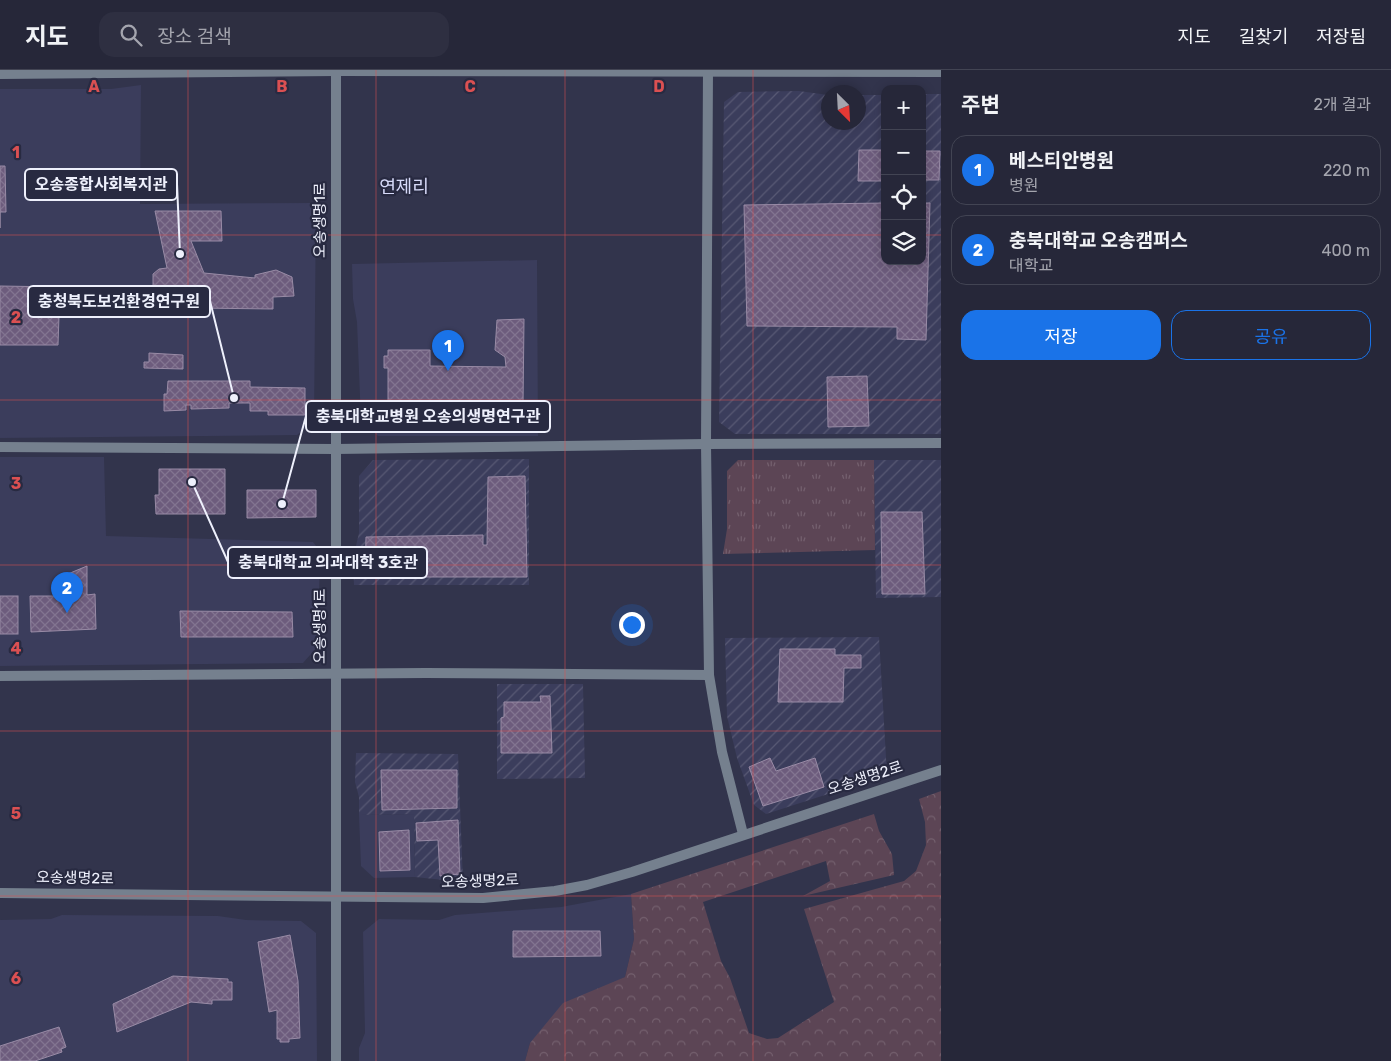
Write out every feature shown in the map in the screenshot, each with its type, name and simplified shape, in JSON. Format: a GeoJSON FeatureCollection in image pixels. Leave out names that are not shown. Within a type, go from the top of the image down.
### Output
{"type":"FeatureCollection","features":[{"type":"Feature","properties":{"kind":"street"},"geometry":{"type":"LineString","coordinates":[[0,74],[336,71],[941,72]]}},
{"type":"Feature","properties":{"kind":"street","name":"오송생명1로"},"geometry":{"type":"LineString","coordinates":[[336,71],[336,1061]]}},
{"type":"Feature","properties":{"kind":"street"},"geometry":{"type":"LineString","coordinates":[[708,71],[706,444],[709,675],[722,752],[743,834]]}},
{"type":"Feature","properties":{"kind":"street"},"geometry":{"type":"LineString","coordinates":[[0,447],[335,449],[941,443]]}},
{"type":"Feature","properties":{"kind":"street"},"geometry":{"type":"LineString","coordinates":[[0,676],[335,674],[709,675]]}},
{"type":"Feature","properties":{"kind":"street","name":"오송생명2로"},"geometry":{"type":"LineString","coordinates":[[0,892],[483,898],[555,891],[587,886],[632,872],[941,770]]}},
{"type":"Feature","properties":{"kind":"shaded area"},"geometry":{"type":"Polygon","coordinates":[[[141,85],[140,204],[316,203],[314,421],[297,435],[0,438],[0,89],[111,89],[141,85]]]}},
{"type":"Feature","properties":{"kind":"shaded area"},"geometry":{"type":"Polygon","coordinates":[[[799,91],[821,94],[821,130],[866,130],[866,95],[881,95],[881,265],[926,265],[926,94],[941,94],[941,434],[735,434],[719,422],[724,102],[738,92],[799,91]]]}},
{"type":"Feature","properties":{"kind":"shaded area"},"geometry":{"type":"Polygon","coordinates":[[[537,260],[538,436],[378,436],[361,421],[357,322],[353,299],[352,264],[537,260]]]}},
{"type":"Feature","properties":{"kind":"shaded area"},"geometry":{"type":"Polygon","coordinates":[[[0,457],[104,457],[106,536],[313,542],[320,551],[318,646],[303,663],[0,666],[0,457]]]}},
{"type":"Feature","properties":{"kind":"shaded area"},"geometry":{"type":"Polygon","coordinates":[[[529,459],[529,585],[354,585],[353,559],[359,533],[359,476],[373,460],[529,459]]]}},
{"type":"Feature","properties":{"kind":"shaded area"},"geometry":{"type":"Polygon","coordinates":[[[874,460],[941,460],[941,597],[876,598],[874,460]]]}},
{"type":"Feature","properties":{"kind":"shaded area"},"geometry":{"type":"Polygon","coordinates":[[[879,637],[887,775],[766,814],[754,805],[737,758],[727,716],[725,638],[879,637]]]}},
{"type":"Feature","properties":{"kind":"shaded area"},"geometry":{"type":"Polygon","coordinates":[[[497,684],[583,684],[585,778],[497,779],[497,684]]]}},
{"type":"Feature","properties":{"kind":"shaded area"},"geometry":{"type":"Polygon","coordinates":[[[356,753],[458,754],[463,882],[415,877],[414,814],[359,815],[359,797],[355,782],[356,753]]]}},
{"type":"Feature","properties":{"kind":"shaded area"},"geometry":{"type":"Polygon","coordinates":[[[414,814],[415,877],[374,878],[361,866],[359,815],[414,814]]]}},
{"type":"Feature","properties":{"kind":"shaded area"},"geometry":{"type":"Polygon","coordinates":[[[631,894],[634,939],[625,977],[609,985],[530,1043],[525,1061],[359,1061],[359,1048],[365,1033],[363,932],[379,919],[439,920],[455,915],[561,907],[631,894]]]}},
{"type":"Feature","properties":{"kind":"shaded area"},"geometry":{"type":"Polygon","coordinates":[[[62,915],[218,916],[246,920],[301,921],[316,933],[317,1061],[0,1061],[0,920],[51,919],[62,915]]]}},
{"type":"Feature","properties":{"kind":"green space"},"geometry":{"type":"Polygon","coordinates":[[[738,460],[874,460],[875,550],[723,554],[727,529],[727,471],[738,460]]]}},
{"type":"Feature","properties":{"kind":"green space"},"geometry":{"type":"Polygon","coordinates":[[[941,791],[941,1061],[525,1061],[530,1043],[563,1003],[625,977],[634,939],[631,894],[874,814],[879,831],[892,854],[894,875],[803,896],[830,881],[826,861],[703,902],[721,961],[730,978],[749,1033],[767,1039],[778,1038],[834,1002],[804,909],[904,881],[916,871],[926,845],[925,822],[919,799],[941,791]]]}},
{"type":"Feature","properties":{"kind":"building"},"geometry":{"type":"Polygon","coordinates":[[[859,150],[881,150],[881,181],[858,181],[859,150]]]}},
{"type":"Feature","properties":{"kind":"building"},"geometry":{"type":"Polygon","coordinates":[[[926,151],[940,151],[939,180],[926,180],[926,151]]]}},
{"type":"Feature","properties":{"kind":"building"},"geometry":{"type":"Polygon","coordinates":[[[0,166],[5,166],[6,212],[0,212],[0,166]]]}},
{"type":"Feature","properties":{"kind":"building"},"geometry":{"type":"Polygon","coordinates":[[[881,203],[881,265],[926,265],[926,203],[930,203],[926,340],[897,339],[897,327],[747,326],[744,205],[881,203]]]}},
{"type":"Feature","properties":{"kind":"building"},"geometry":{"type":"Polygon","coordinates":[[[155,211],[221,211],[222,241],[191,241],[204,273],[255,278],[255,275],[276,270],[292,277],[294,296],[273,297],[273,309],[196,308],[184,305],[173,298],[159,297],[153,291],[153,274],[159,269],[167,268],[155,211]]]}},
{"type":"Feature","properties":{"kind":"building"},"geometry":{"type":"Polygon","coordinates":[[[0,286],[60,287],[58,345],[0,345],[0,286]]]}},
{"type":"Feature","properties":{"kind":"building"},"geometry":{"type":"Polygon","coordinates":[[[524,319],[523,405],[432,407],[432,414],[392,414],[393,402],[388,401],[388,368],[384,368],[384,356],[388,356],[388,350],[430,350],[430,366],[506,367],[505,357],[495,350],[497,320],[524,319]]]}},
{"type":"Feature","properties":{"kind":"building"},"geometry":{"type":"Polygon","coordinates":[[[149,353],[183,355],[183,369],[144,368],[144,362],[149,362],[149,353]]]}},
{"type":"Feature","properties":{"kind":"building"},"geometry":{"type":"Polygon","coordinates":[[[867,376],[869,426],[828,427],[827,377],[867,376]]]}},
{"type":"Feature","properties":{"kind":"building"},"geometry":{"type":"Polygon","coordinates":[[[168,381],[250,381],[250,387],[305,388],[305,415],[268,415],[268,411],[250,411],[250,403],[229,403],[229,408],[191,409],[191,405],[186,405],[186,410],[164,411],[164,394],[167,394],[168,381]]]}},
{"type":"Feature","properties":{"kind":"building"},"geometry":{"type":"Polygon","coordinates":[[[159,469],[225,469],[225,514],[156,514],[155,495],[159,495],[159,469]]]}},
{"type":"Feature","properties":{"kind":"building"},"geometry":{"type":"Polygon","coordinates":[[[525,476],[527,577],[365,577],[366,537],[483,535],[483,545],[487,545],[488,477],[525,476]]]}},
{"type":"Feature","properties":{"kind":"building"},"geometry":{"type":"Polygon","coordinates":[[[247,490],[316,490],[316,517],[247,518],[247,490]]]}},
{"type":"Feature","properties":{"kind":"building"},"geometry":{"type":"Polygon","coordinates":[[[881,512],[922,512],[925,594],[882,594],[881,512]]]}},
{"type":"Feature","properties":{"kind":"building"},"geometry":{"type":"Polygon","coordinates":[[[87,566],[87,595],[95,594],[96,629],[31,632],[30,596],[63,596],[63,576],[87,566]]]}},
{"type":"Feature","properties":{"kind":"building"},"geometry":{"type":"Polygon","coordinates":[[[0,596],[18,596],[18,634],[0,634],[0,596]]]}},
{"type":"Feature","properties":{"kind":"building"},"geometry":{"type":"Polygon","coordinates":[[[180,611],[292,612],[293,637],[181,637],[180,611]]]}},
{"type":"Feature","properties":{"kind":"building"},"geometry":{"type":"Polygon","coordinates":[[[780,649],[835,649],[835,655],[861,655],[861,668],[844,668],[843,702],[778,702],[780,649]]]}},
{"type":"Feature","properties":{"kind":"building"},"geometry":{"type":"Polygon","coordinates":[[[540,696],[550,696],[552,753],[501,753],[501,718],[504,717],[504,702],[541,702],[540,696]]]}},
{"type":"Feature","properties":{"kind":"building"},"geometry":{"type":"Polygon","coordinates":[[[770,758],[776,771],[815,758],[824,787],[763,806],[749,767],[770,758]]]}},
{"type":"Feature","properties":{"kind":"building"},"geometry":{"type":"Polygon","coordinates":[[[381,770],[457,770],[457,808],[382,810],[381,770]]]}},
{"type":"Feature","properties":{"kind":"building"},"geometry":{"type":"Polygon","coordinates":[[[458,820],[460,874],[440,876],[438,840],[417,841],[416,823],[458,820]]]}},
{"type":"Feature","properties":{"kind":"building"},"geometry":{"type":"Polygon","coordinates":[[[409,830],[410,870],[380,871],[379,832],[409,830]]]}},
{"type":"Feature","properties":{"kind":"building"},"geometry":{"type":"Polygon","coordinates":[[[513,931],[600,931],[601,956],[513,957],[513,931]]]}},
{"type":"Feature","properties":{"kind":"building"},"geometry":{"type":"Polygon","coordinates":[[[290,935],[298,981],[300,1038],[289,1039],[289,1042],[280,1042],[280,1039],[277,1039],[277,1010],[269,1012],[258,942],[290,935]]]}},
{"type":"Feature","properties":{"kind":"building"},"geometry":{"type":"Polygon","coordinates":[[[173,976],[228,979],[228,982],[232,982],[232,1000],[212,1000],[212,1004],[191,1002],[117,1032],[113,1004],[173,976]]]}},
{"type":"Feature","properties":{"kind":"building"},"geometry":{"type":"Polygon","coordinates":[[[59,1027],[66,1047],[61,1049],[62,1052],[35,1061],[0,1061],[0,1046],[59,1027]]]}},
{"type":"Feature","properties":{"kind":"place","name":"오송종합사회복지관"},"geometry":{"type":"Point","coordinates":[180,254]}},
{"type":"Feature","properties":{"kind":"place","name":"베스티안병원"},"geometry":{"type":"Point","coordinates":[448,371]}},
{"type":"Feature","properties":{"kind":"place","name":"충청북도보건환경연구원"},"geometry":{"type":"Point","coordinates":[234,398]}},
{"type":"Feature","properties":{"kind":"place","name":"충북대학교 의과대학 3호관"},"geometry":{"type":"Point","coordinates":[192,482]}},
{"type":"Feature","properties":{"kind":"place","name":"충북대학교병원 오송의생명연구관"},"geometry":{"type":"Point","coordinates":[282,504]}},
{"type":"Feature","properties":{"kind":"place","name":"충북대학교 오송캠퍼스"},"geometry":{"type":"Point","coordinates":[67,613]}},
{"type":"Feature","properties":{"kind":"district","name":"연제리"},"geometry":{"type":"Point","coordinates":[404,187]}}]}
